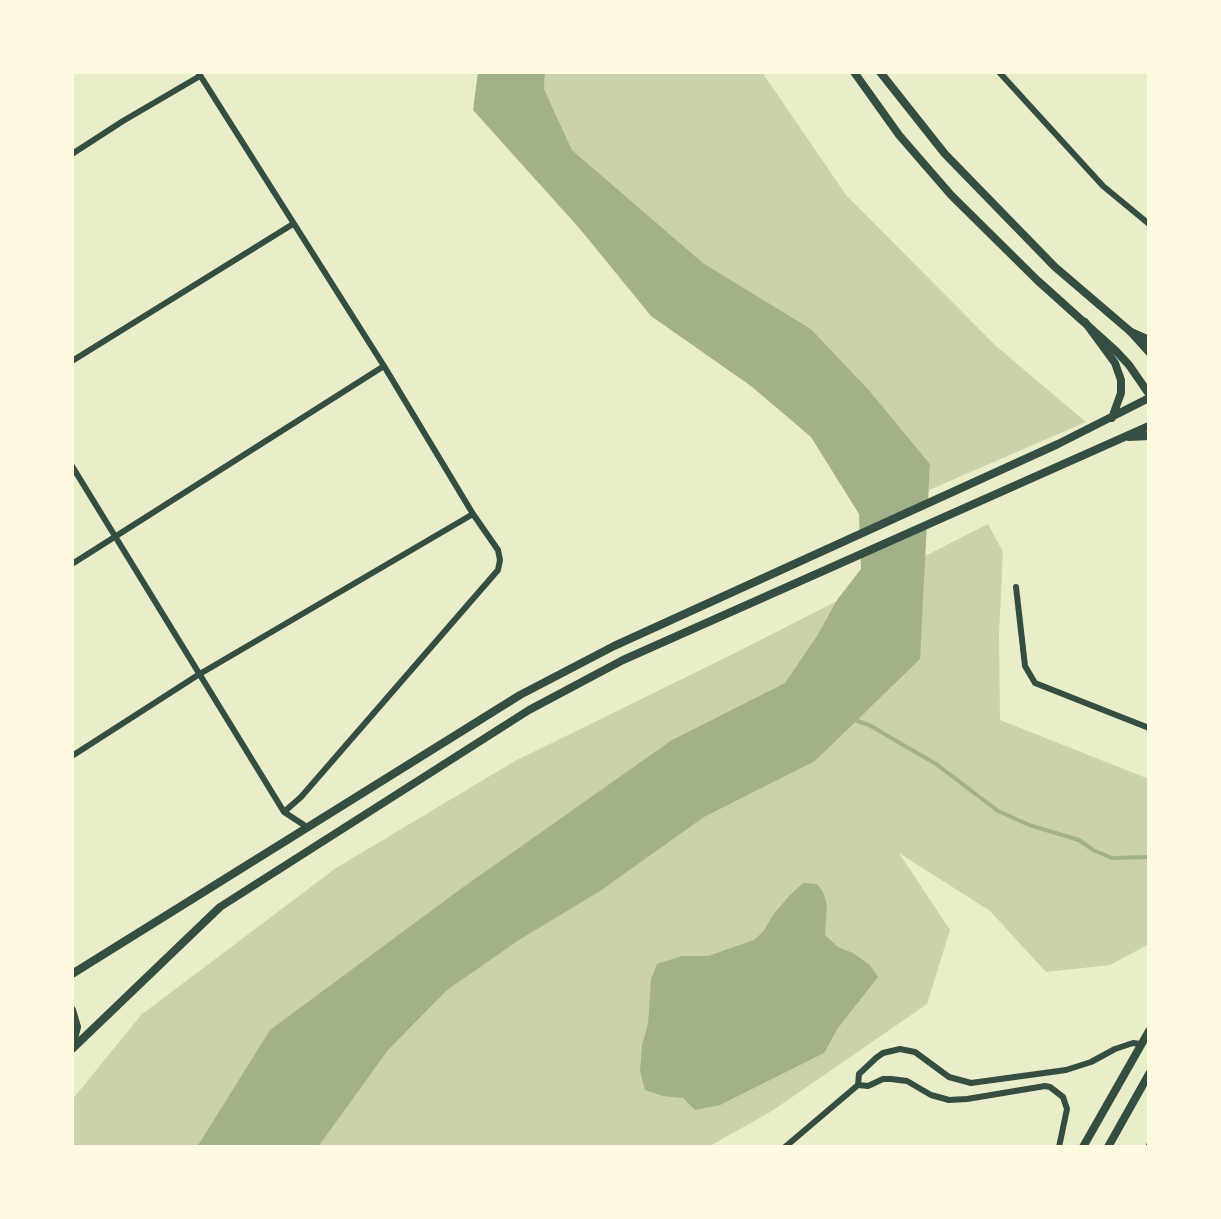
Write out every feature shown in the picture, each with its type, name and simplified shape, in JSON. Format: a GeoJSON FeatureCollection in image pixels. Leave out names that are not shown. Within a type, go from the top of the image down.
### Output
{"type":"FeatureCollection","features":[{"type":"Feature","properties":{"kind":"main road"},"geometry":{"type":"LineString","coordinates":[[1085,322],[1115,363],[1121,380],[1121,393],[1112,418]]}},
{"type":"Feature","properties":{"kind":"main road"},"geometry":{"type":"LineString","coordinates":[[1131,332],[1149,340]]}},
{"type":"Feature","properties":{"kind":"main road"},"geometry":{"type":"LineString","coordinates":[[72,974],[520,694],[614,646],[1112,418],[1149,396]]}},
{"type":"Feature","properties":{"kind":"main road"},"geometry":{"type":"LineString","coordinates":[[72,1048],[220,907],[529,710],[623,660],[1149,426]]}},
{"type":"Feature","properties":{"kind":"main road"},"geometry":{"type":"LineString","coordinates":[[1123,438],[1149,436]]}},
{"type":"Feature","properties":{"kind":"main road"},"geometry":{"type":"LineString","coordinates":[[72,1010],[77,1027],[72,1048]]}},
{"type":"Feature","properties":{"kind":"street"},"geometry":{"type":"LineString","coordinates":[[854,72],[899,135],[951,195],[1037,280],[1129,365],[1149,396]]}},
{"type":"Feature","properties":{"kind":"street"},"geometry":{"type":"LineString","coordinates":[[880,72],[945,154],[1055,267],[1131,332],[1149,352]]}},
{"type":"Feature","properties":{"kind":"street"},"geometry":{"type":"LineString","coordinates":[[999,72],[1103,186],[1149,224]]}},
{"type":"Feature","properties":{"kind":"street"},"geometry":{"type":"LineString","coordinates":[[72,154],[199,74],[384,366],[473,514],[498,550],[500,560],[498,570],[301,797],[284,812]]}},
{"type":"Feature","properties":{"kind":"street"},"geometry":{"type":"LineString","coordinates":[[72,361],[293,224]]}},
{"type":"Feature","properties":{"kind":"street"},"geometry":{"type":"LineString","coordinates":[[72,564],[384,366]]}},
{"type":"Feature","properties":{"kind":"street"},"geometry":{"type":"LineString","coordinates":[[72,466],[284,812],[307,827]]}},
{"type":"Feature","properties":{"kind":"street"},"geometry":{"type":"LineString","coordinates":[[72,756],[198,675],[473,514]]}},
{"type":"Feature","properties":{"kind":"street"},"geometry":{"type":"LineString","coordinates":[[1016,587],[1025,666],[1035,684],[1149,728]]}},
{"type":"Feature","properties":{"kind":"street"},"geometry":{"type":"LineString","coordinates":[[1083,1147],[1149,1031]]}},
{"type":"Feature","properties":{"kind":"street"},"geometry":{"type":"LineString","coordinates":[[784,1147],[858,1085],[859,1074],[883,1053],[900,1049],[908,1050],[922,1055],[940,1072],[971,1083],[1066,1070],[1091,1062],[1124,1046],[1133,1043],[1141,1044]]}},
{"type":"Feature","properties":{"kind":"street"},"geometry":{"type":"LineString","coordinates":[[1108,1147],[1149,1074]]}},
{"type":"Feature","properties":{"kind":"street"},"geometry":{"type":"LineString","coordinates":[[1012,1078],[1014,1091]]}},
{"type":"Feature","properties":{"kind":"street"},"geometry":{"type":"LineString","coordinates":[[858,1085],[868,1086],[883,1079],[899,1079],[914,1084],[931,1095],[949,1100],[967,1100],[1045,1086],[1055,1090],[1063,1097],[1067,1109],[1059,1147]]}},
{"type":"Feature","properties":{"kind":"path"},"geometry":{"type":"LineString","coordinates":[[1146,1147],[1149,1142]]}},
{"type":"Feature","properties":{"kind":"shaded area"},"geometry":{"type":"Polygon","coordinates":[[[478,72],[545,72],[544,89],[572,150],[703,263],[811,329],[868,389],[930,464],[920,659],[815,761],[704,817],[600,891],[519,940],[447,990],[388,1050],[318,1147],[197,1147],[270,1030],[462,888],[672,740],[785,683],[817,636],[837,600],[861,569],[859,514],[811,437],[751,386],[651,316],[580,229],[473,110],[478,72]]]}},
{"type":"Feature","properties":{"kind":"shaded area"},"geometry":{"type":"Polygon","coordinates":[[[545,72],[762,72],[846,195],[996,346],[1086,422],[929,490],[930,464],[868,389],[811,329],[703,263],[572,150],[544,89],[545,72]]]}},
{"type":"Feature","properties":{"kind":"shaded area"},"geometry":{"type":"Polygon","coordinates":[[[988,524],[1003,552],[999,633],[1000,720],[1149,779],[1149,944],[1110,965],[1046,972],[990,911],[899,853],[950,930],[927,1004],[772,1111],[708,1147],[72,1147],[72,1100],[141,1015],[336,868],[515,761],[735,653],[988,524]]]}},
{"type":"Feature","properties":{"kind":"shaded area"},"geometry":{"type":"Polygon","coordinates":[[[803,883],[817,884],[823,892],[827,905],[825,935],[838,947],[853,953],[870,965],[878,977],[838,1028],[824,1053],[720,1105],[695,1110],[683,1098],[663,1096],[645,1090],[640,1071],[642,1045],[648,1024],[651,979],[657,964],[682,956],[708,956],[754,940],[763,932],[773,915],[789,896],[803,883]]]}},
{"type":"Feature","properties":{"kind":"pier"},"geometry":{"type":"Polygon","coordinates":[[[931,499],[929,527],[858,559],[857,533],[931,499]]]}},
{"type":"Feature","properties":{"kind":"waterway"},"geometry":{"type":"LineString","coordinates":[[855,720],[869,725],[936,764],[998,811],[1029,825],[1079,840],[1093,850],[1112,858],[1149,857]]}}]}
